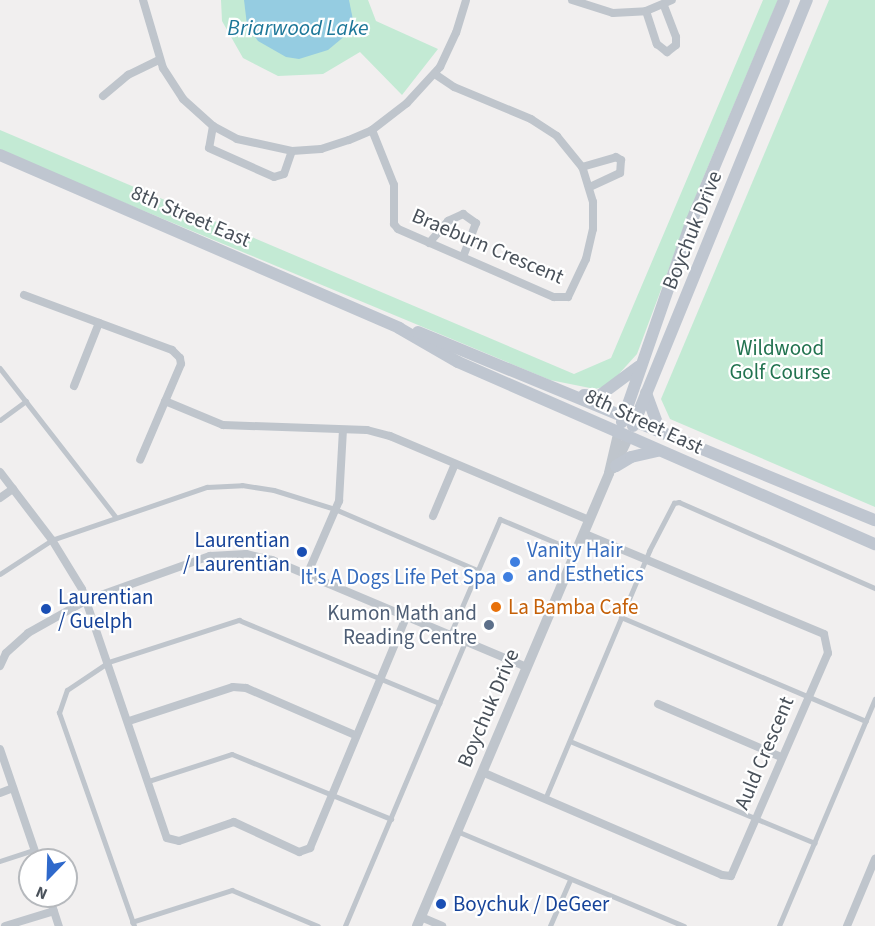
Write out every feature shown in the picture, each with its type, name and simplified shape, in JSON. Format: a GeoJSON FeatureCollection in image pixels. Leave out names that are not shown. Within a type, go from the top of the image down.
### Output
{"type":"FeatureCollection","features":[{"type":"Feature","properties":{"kind":"main road","name":"Boychuk Drive"},"geometry":{"type":"LineString","coordinates":[[630,418],[639,366],[708,178],[784,0]]}},
{"type":"Feature","properties":{"kind":"main road","name":"Boychuk Drive"},"geometry":{"type":"LineString","coordinates":[[624,433],[630,418],[646,393],[807,0]]}},
{"type":"Feature","properties":{"kind":"main road","name":"8th Street East"},"geometry":{"type":"LineString","coordinates":[[0,155],[399,328],[458,362],[624,433],[657,451],[875,544]]}},
{"type":"Feature","properties":{"kind":"main road","name":"8th Street East"},"geometry":{"type":"LineString","coordinates":[[399,328],[419,332],[574,394],[660,432],[875,520]]}},
{"type":"Feature","properties":{"kind":"main road"},"geometry":{"type":"LineString","coordinates":[[574,394],[598,396],[639,366]]}},
{"type":"Feature","properties":{"kind":"main road"},"geometry":{"type":"LineString","coordinates":[[646,393],[660,432]]}},
{"type":"Feature","properties":{"kind":"main road"},"geometry":{"type":"LineString","coordinates":[[613,469],[631,457],[657,451]]}},
{"type":"Feature","properties":{"kind":"street"},"geometry":{"type":"LineString","coordinates":[[143,0],[159,60],[183,99],[213,126],[248,143],[292,151],[321,149],[372,130],[407,103],[435,74],[456,33],[466,0]]}},
{"type":"Feature","properties":{"kind":"street"},"geometry":{"type":"LineString","coordinates":[[572,0],[613,13],[646,11],[668,3],[676,45],[667,52],[657,44],[646,11]]}},
{"type":"Feature","properties":{"kind":"street"},"geometry":{"type":"LineString","coordinates":[[103,96],[128,75],[159,60]]}},
{"type":"Feature","properties":{"kind":"street","name":"Braeburn Crescent"},"geometry":{"type":"LineString","coordinates":[[372,130],[393,185],[394,224],[429,243],[554,297],[568,297],[580,276],[593,229],[590,187],[582,167],[557,136],[531,119],[454,87],[435,74]]}},
{"type":"Feature","properties":{"kind":"street"},"geometry":{"type":"LineString","coordinates":[[213,126],[209,148],[274,177],[284,174],[292,151]]}},
{"type":"Feature","properties":{"kind":"street"},"geometry":{"type":"LineString","coordinates":[[582,167],[615,157],[621,160],[620,173],[590,187]]}},
{"type":"Feature","properties":{"kind":"street"},"geometry":{"type":"LineString","coordinates":[[429,243],[448,221],[463,213],[476,223],[462,257]]}},
{"type":"Feature","properties":{"kind":"street"},"geometry":{"type":"LineString","coordinates":[[24,295],[172,350],[180,357],[182,364],[140,460]]}},
{"type":"Feature","properties":{"kind":"street"},"geometry":{"type":"LineString","coordinates":[[74,386],[99,323]]}},
{"type":"Feature","properties":{"kind":"street"},"geometry":{"type":"LineString","coordinates":[[165,401],[223,425],[367,430],[390,436],[589,520]]}},
{"type":"Feature","properties":{"kind":"street"},"geometry":{"type":"LineString","coordinates":[[307,575],[339,501],[343,430]]}},
{"type":"Feature","properties":{"kind":"street","name":"Boychuk Drive"},"geometry":{"type":"LineString","coordinates":[[419,921],[589,520],[613,469],[624,433]]}},
{"type":"Feature","properties":{"kind":"street"},"geometry":{"type":"LineString","coordinates":[[433,516],[455,464]]}},
{"type":"Feature","properties":{"kind":"street"},"geometry":{"type":"LineString","coordinates":[[0,472],[52,540],[87,600],[167,838],[179,841],[234,822],[305,852],[310,848],[331,792],[406,617]]}},
{"type":"Feature","properties":{"kind":"street"},"geometry":{"type":"LineString","coordinates":[[0,498],[13,489]]}},
{"type":"Feature","properties":{"kind":"street","name":"Auld Crescent"},"geometry":{"type":"LineString","coordinates":[[482,772],[727,877],[734,872],[781,757],[828,653],[824,634],[584,533]]}},
{"type":"Feature","properties":{"kind":"street"},"geometry":{"type":"LineString","coordinates":[[0,666],[6,653],[28,633],[87,600],[210,556],[246,554],[307,575],[526,667]]}},
{"type":"Feature","properties":{"kind":"street"},"geometry":{"type":"LineString","coordinates":[[129,722],[233,687],[246,688],[355,735]]}},
{"type":"Feature","properties":{"kind":"street"},"geometry":{"type":"LineString","coordinates":[[658,704],[781,757]]}},
{"type":"Feature","properties":{"kind":"street"},"geometry":{"type":"LineString","coordinates":[[0,749],[33,848]]}},
{"type":"Feature","properties":{"kind":"street"},"geometry":{"type":"LineString","coordinates":[[0,793],[13,788]]}},
{"type":"Feature","properties":{"kind":"street"},"geometry":{"type":"LineString","coordinates":[[847,926],[875,859]]}},
{"type":"Feature","properties":{"kind":"street"},"geometry":{"type":"LineString","coordinates":[[53,908],[59,926]]}},
{"type":"Feature","properties":{"kind":"street"},"geometry":{"type":"LineString","coordinates":[[5,926],[54,911]]}},
{"type":"Feature","properties":{"kind":"street"},"geometry":{"type":"LineString","coordinates":[[419,921],[442,926]]}},
{"type":"Feature","properties":{"kind":"lane"},"geometry":{"type":"LineString","coordinates":[[0,368],[116,517]]}},
{"type":"Feature","properties":{"kind":"lane"},"geometry":{"type":"LineString","coordinates":[[0,420],[26,401]]}},
{"type":"Feature","properties":{"kind":"lane"},"geometry":{"type":"LineString","coordinates":[[0,574],[52,540],[207,487],[242,485],[274,490],[335,509],[477,570]]}},
{"type":"Feature","properties":{"kind":"lane"},"geometry":{"type":"LineString","coordinates":[[545,799],[668,508],[679,502],[875,588]]}},
{"type":"Feature","properties":{"kind":"lane"},"geometry":{"type":"LineString","coordinates":[[450,635],[498,521],[503,518],[576,551]]}},
{"type":"Feature","properties":{"kind":"lane"},"geometry":{"type":"LineString","coordinates":[[621,617],[866,721]]}},
{"type":"Feature","properties":{"kind":"lane"},"geometry":{"type":"LineString","coordinates":[[318,926],[232,890],[133,924],[59,713],[67,690],[109,663],[239,620],[439,703]]}},
{"type":"Feature","properties":{"kind":"lane"},"geometry":{"type":"LineString","coordinates":[[345,926],[465,642]]}},
{"type":"Feature","properties":{"kind":"lane"},"geometry":{"type":"LineString","coordinates":[[779,926],[875,699]]}},
{"type":"Feature","properties":{"kind":"lane"},"geometry":{"type":"LineString","coordinates":[[570,741],[815,843]]}},
{"type":"Feature","properties":{"kind":"lane"},"geometry":{"type":"LineString","coordinates":[[149,781],[232,754],[331,792],[391,819]]}},
{"type":"Feature","properties":{"kind":"lane"},"geometry":{"type":"LineString","coordinates":[[457,831],[684,926]]}},
{"type":"Feature","properties":{"kind":"lane"},"geometry":{"type":"LineString","coordinates":[[0,861],[18,855]]}},
{"type":"Feature","properties":{"kind":"lane"},"geometry":{"type":"LineString","coordinates":[[550,926],[570,880]]}},
{"type":"Feature","properties":{"kind":"green space"},"geometry":{"type":"Polygon","coordinates":[[[221,0],[368,0],[376,21],[438,49],[402,95],[360,52],[323,74],[278,76],[243,58],[222,21],[221,0]]]}},
{"type":"Feature","properties":{"kind":"green space"},"geometry":{"type":"Polygon","coordinates":[[[763,0],[778,0],[699,188],[637,354],[608,386],[595,389],[550,380],[0,151],[0,130],[574,374],[611,358],[763,0]]]}},
{"type":"Feature","properties":{"kind":"green space","name":"Wildwood Golf Course"},"geometry":{"type":"Polygon","coordinates":[[[829,0],[875,0],[875,507],[670,419],[661,399],[829,0]]]}},
{"type":"Feature","properties":{"kind":"water","name":"Briarwood Lake"},"geometry":{"type":"Polygon","coordinates":[[[244,0],[349,0],[353,20],[346,35],[328,50],[299,59],[286,57],[258,41],[247,25],[244,0]]]}},
{"type":"Feature","properties":{"kind":"place","name":"Laurentian / Laurentian"},"geometry":{"type":"Point","coordinates":[302,552]}},
{"type":"Feature","properties":{"kind":"place","name":"Vanity Hair and Esthetics"},"geometry":{"type":"Point","coordinates":[515,562]}},
{"type":"Feature","properties":{"kind":"place","name":"It's A Dogs Life Pet Spa"},"geometry":{"type":"Point","coordinates":[508,577]}},
{"type":"Feature","properties":{"kind":"place","name":"La Bamba Cafe"},"geometry":{"type":"Point","coordinates":[496,607]}},
{"type":"Feature","properties":{"kind":"place","name":"Laurentian / Guelph"},"geometry":{"type":"Point","coordinates":[46,609]}},
{"type":"Feature","properties":{"kind":"place","name":"Kumon Math and Reading Centre"},"geometry":{"type":"Point","coordinates":[489,625]}},
{"type":"Feature","properties":{"kind":"place","name":"Boychuk / DeGeer"},"geometry":{"type":"Point","coordinates":[441,904]}}]}
